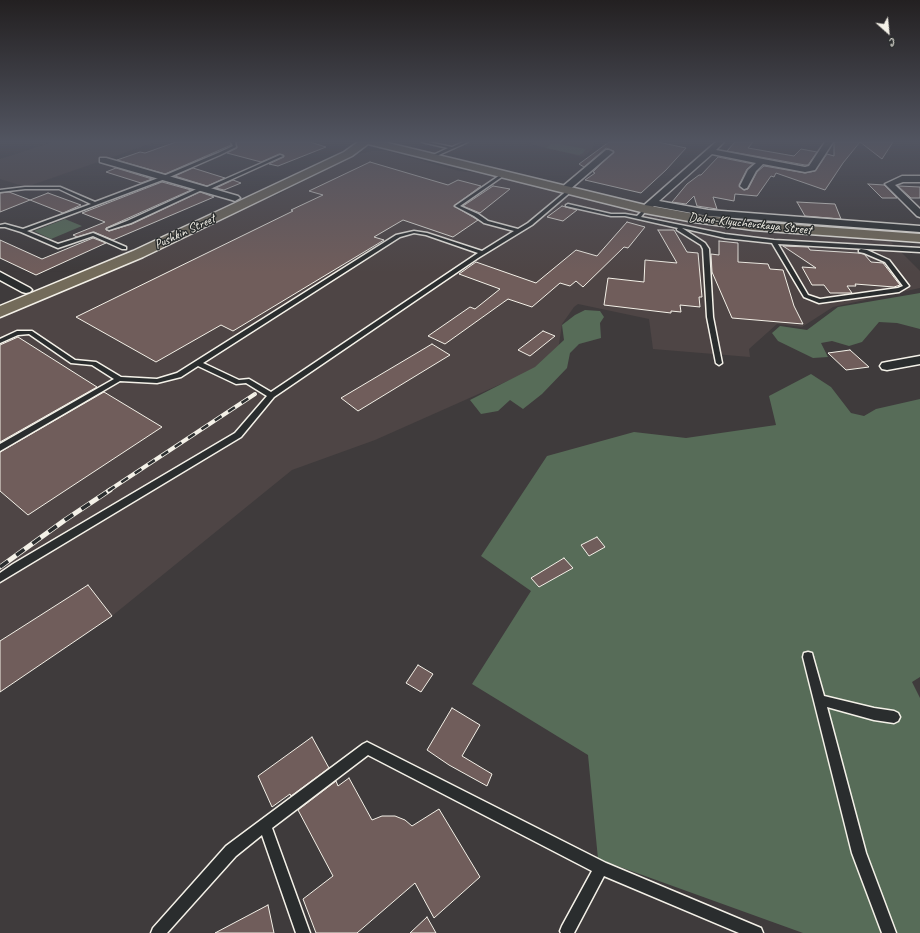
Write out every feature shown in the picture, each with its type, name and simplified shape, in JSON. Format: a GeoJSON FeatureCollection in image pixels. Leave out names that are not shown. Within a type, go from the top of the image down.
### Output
{"type":"FeatureCollection","features":[{"type":"Feature","properties":{"kind":"main road","name":"Pushkin Street"},"geometry":{"type":"LineString","coordinates":[[0,300],[124,248],[263,186]]}},
{"type":"Feature","properties":{"kind":"main road","name":"Pushkin Street"},"geometry":{"type":"LineString","coordinates":[[0,312],[138,254],[282,186]]}},
{"type":"Feature","properties":{"kind":"main road","name":"Dalne-Klyuchevskaya Street"},"geometry":{"type":"LineString","coordinates":[[550,186],[645,210],[694,218],[753,226],[920,238]]}},
{"type":"Feature","properties":{"kind":"street"},"geometry":{"type":"LineString","coordinates":[[189,186],[205,188],[235,198]]}},
{"type":"Feature","properties":{"kind":"street"},"geometry":{"type":"LineString","coordinates":[[568,190],[573,186]]}},
{"type":"Feature","properties":{"kind":"street"},"geometry":{"type":"LineString","coordinates":[[645,210],[672,186]]}},
{"type":"Feature","properties":{"kind":"street"},"geometry":{"type":"LineString","coordinates":[[891,186],[920,214]]}},
{"type":"Feature","properties":{"kind":"street"},"geometry":{"type":"LineString","coordinates":[[645,210],[708,213],[920,229]]}},
{"type":"Feature","properties":{"kind":"street"},"geometry":{"type":"LineString","coordinates":[[0,275],[26,290]]}},
{"type":"Feature","properties":{"kind":"street"},"geometry":{"type":"LineString","coordinates":[[886,366],[920,360]]}},
{"type":"Feature","properties":{"kind":"lane"},"geometry":{"type":"LineString","coordinates":[[23,231],[143,186]]}},
{"type":"Feature","properties":{"kind":"lane"},"geometry":{"type":"LineString","coordinates":[[109,229],[129,222],[211,186]]}},
{"type":"Feature","properties":{"kind":"lane"},"geometry":{"type":"LineString","coordinates":[[487,186],[457,206],[476,215],[486,222],[518,231]]}},
{"type":"Feature","properties":{"kind":"lane"},"geometry":{"type":"LineString","coordinates":[[1,191],[60,188],[95,204]]}},
{"type":"Feature","properties":{"kind":"lane"},"geometry":{"type":"LineString","coordinates":[[0,578],[238,435],[272,394],[482,253],[530,224],[568,190]]}},
{"type":"Feature","properties":{"kind":"lane"},"geometry":{"type":"LineString","coordinates":[[568,205],[611,216],[624,216],[645,210],[684,231],[703,244],[706,249],[710,317],[719,363]]}},
{"type":"Feature","properties":{"kind":"lane"},"geometry":{"type":"LineString","coordinates":[[0,226],[6,225],[58,246],[93,234],[124,248]]}},
{"type":"Feature","properties":{"kind":"lane"},"geometry":{"type":"LineString","coordinates":[[671,225],[725,236],[774,242],[920,250]]}},
{"type":"Feature","properties":{"kind":"lane"},"geometry":{"type":"LineString","coordinates":[[0,448],[119,380],[157,381],[179,375],[398,236],[414,232],[426,234],[482,253]]}},
{"type":"Feature","properties":{"kind":"lane"},"geometry":{"type":"LineString","coordinates":[[774,242],[806,296],[819,301],[899,290],[906,286],[887,261],[865,251],[814,248]]}},
{"type":"Feature","properties":{"kind":"lane"},"geometry":{"type":"LineString","coordinates":[[0,341],[17,333],[30,332],[74,362],[94,363],[119,380]]}},
{"type":"Feature","properties":{"kind":"lane"},"geometry":{"type":"LineString","coordinates":[[198,363],[238,382],[247,382],[272,394]]}},
{"type":"Feature","properties":{"kind":"lane"},"geometry":{"type":"LineString","coordinates":[[808,657],[859,853],[889,933]]}},
{"type":"Feature","properties":{"kind":"lane"},"geometry":{"type":"LineString","coordinates":[[819,700],[874,714],[894,717]]}},
{"type":"Feature","properties":{"kind":"lane"},"geometry":{"type":"LineString","coordinates":[[158,933],[231,851],[367,748],[601,868],[756,933]]}},
{"type":"Feature","properties":{"kind":"lane"},"geometry":{"type":"LineString","coordinates":[[265,824],[303,933]]}},
{"type":"Feature","properties":{"kind":"lane"},"geometry":{"type":"LineString","coordinates":[[567,931],[601,868]]}},
{"type":"Feature","properties":{"kind":"shaded area"},"geometry":{"type":"Polygon","coordinates":[[[295,186],[533,186],[637,211],[694,223],[745,231],[890,241],[920,271],[920,288],[833,307],[802,327],[777,324],[749,349],[750,357],[653,349],[649,319],[578,304],[574,307],[562,324],[558,351],[537,368],[375,440],[292,470],[112,616],[0,692],[0,316],[107,273],[255,203],[277,195],[295,186]]]}},
{"type":"Feature","properties":{"kind":"green space"},"geometry":{"type":"Polygon","coordinates":[[[65,219],[82,226],[51,239],[34,231],[65,219]]]}},
{"type":"Feature","properties":{"kind":"green space"},"geometry":{"type":"Polygon","coordinates":[[[920,293],[920,329],[897,323],[879,322],[862,342],[849,346],[832,341],[821,343],[828,357],[813,358],[778,341],[772,333],[780,326],[807,330],[838,307],[920,293]]]}},
{"type":"Feature","properties":{"kind":"green space"},"geometry":{"type":"Polygon","coordinates":[[[585,310],[600,311],[604,317],[600,323],[601,338],[579,344],[570,353],[567,368],[542,394],[523,409],[510,400],[498,411],[481,414],[470,400],[535,367],[564,340],[562,325],[575,315],[585,310]]]}},
{"type":"Feature","properties":{"kind":"green space"},"geometry":{"type":"Polygon","coordinates":[[[811,374],[831,387],[851,413],[864,416],[876,409],[920,399],[920,677],[912,682],[920,698],[920,933],[803,933],[598,859],[588,755],[472,684],[531,591],[481,556],[547,456],[634,432],[686,438],[776,425],[769,396],[811,374]]]}},
{"type":"Feature","properties":{"kind":"building"},"geometry":{"type":"Polygon","coordinates":[[[153,186],[175,186],[191,190],[106,228],[106,230],[109,231],[132,224],[200,192],[214,197],[113,240],[94,232],[77,237],[73,235],[105,222],[82,213],[153,186]]]}},
{"type":"Feature","properties":{"kind":"building"},"geometry":{"type":"Polygon","coordinates":[[[221,186],[235,186],[224,190],[216,188],[221,186]]]}},
{"type":"Feature","properties":{"kind":"building"},"geometry":{"type":"Polygon","coordinates":[[[320,186],[481,186],[454,206],[478,220],[453,237],[403,220],[374,237],[384,240],[233,331],[221,325],[156,362],[76,317],[323,195],[309,191],[320,186]]]}},
{"type":"Feature","properties":{"kind":"building"},"geometry":{"type":"Polygon","coordinates":[[[493,186],[510,189],[480,213],[463,206],[493,186]]]}},
{"type":"Feature","properties":{"kind":"building"},"geometry":{"type":"Polygon","coordinates":[[[609,186],[649,186],[641,193],[609,186]]]}},
{"type":"Feature","properties":{"kind":"building"},"geometry":{"type":"Polygon","coordinates":[[[686,186],[740,186],[744,190],[748,189],[750,186],[764,186],[757,196],[735,194],[734,201],[713,197],[717,209],[697,206],[694,196],[686,204],[672,202],[686,186]]]}},
{"type":"Feature","properties":{"kind":"building"},"geometry":{"type":"Polygon","coordinates":[[[812,186],[828,186],[825,190],[812,186]]]}},
{"type":"Feature","properties":{"kind":"building"},"geometry":{"type":"Polygon","coordinates":[[[870,186],[885,186],[897,198],[882,198],[870,186]]]}},
{"type":"Feature","properties":{"kind":"building"},"geometry":{"type":"Polygon","coordinates":[[[898,186],[920,187],[920,198],[911,198],[898,186]]]}},
{"type":"Feature","properties":{"kind":"building"},"geometry":{"type":"Polygon","coordinates":[[[9,192],[30,200],[0,212],[0,193],[9,192]]]}},
{"type":"Feature","properties":{"kind":"building"},"geometry":{"type":"Polygon","coordinates":[[[48,193],[81,205],[63,213],[30,200],[48,193]]]}},
{"type":"Feature","properties":{"kind":"building"},"geometry":{"type":"Polygon","coordinates":[[[797,202],[835,204],[841,219],[805,216],[797,202]]]}},
{"type":"Feature","properties":{"kind":"building"},"geometry":{"type":"Polygon","coordinates":[[[562,206],[577,210],[563,221],[547,217],[562,206]]]}},
{"type":"Feature","properties":{"kind":"building"},"geometry":{"type":"Polygon","coordinates":[[[627,222],[645,227],[628,248],[624,247],[583,287],[576,281],[570,286],[560,283],[532,307],[508,299],[445,344],[428,336],[470,307],[475,309],[500,289],[459,274],[476,262],[536,283],[576,250],[597,256],[627,222]]]}},
{"type":"Feature","properties":{"kind":"building"},"geometry":{"type":"Polygon","coordinates":[[[658,230],[674,230],[687,252],[698,253],[702,297],[699,297],[700,307],[680,305],[681,312],[671,311],[671,313],[604,305],[608,278],[644,282],[645,260],[677,263],[658,230]]]}},
{"type":"Feature","properties":{"kind":"building"},"geometry":{"type":"Polygon","coordinates":[[[93,238],[106,243],[36,275],[0,258],[0,240],[42,259],[93,238]]]}},
{"type":"Feature","properties":{"kind":"building"},"geometry":{"type":"Polygon","coordinates":[[[719,241],[738,243],[738,262],[768,264],[770,269],[783,270],[794,306],[803,324],[732,318],[712,272],[711,254],[719,255],[719,241]]]}},
{"type":"Feature","properties":{"kind":"building"},"geometry":{"type":"Polygon","coordinates":[[[783,246],[808,247],[810,250],[864,254],[871,262],[883,263],[900,285],[894,287],[855,284],[856,286],[847,286],[852,293],[830,293],[824,285],[812,285],[802,267],[816,268],[783,246]]]}},
{"type":"Feature","properties":{"kind":"building"},"geometry":{"type":"Polygon","coordinates":[[[543,331],[555,336],[530,356],[518,350],[543,331]]]}},
{"type":"Feature","properties":{"kind":"building"},"geometry":{"type":"Polygon","coordinates":[[[18,337],[97,387],[0,442],[0,345],[18,337]]]}},
{"type":"Feature","properties":{"kind":"building"},"geometry":{"type":"Polygon","coordinates":[[[432,344],[450,355],[358,411],[341,398],[432,344]]]}},
{"type":"Feature","properties":{"kind":"building"},"geometry":{"type":"Polygon","coordinates":[[[850,350],[869,367],[846,370],[828,353],[850,350]]]}},
{"type":"Feature","properties":{"kind":"building"},"geometry":{"type":"Polygon","coordinates":[[[104,392],[162,427],[28,515],[0,491],[0,452],[104,392]]]}},
{"type":"Feature","properties":{"kind":"building"},"geometry":{"type":"Polygon","coordinates":[[[597,537],[605,547],[589,556],[581,545],[597,537]]]}},
{"type":"Feature","properties":{"kind":"building"},"geometry":{"type":"Polygon","coordinates":[[[564,558],[573,568],[539,587],[531,578],[564,558]]]}},
{"type":"Feature","properties":{"kind":"building"},"geometry":{"type":"Polygon","coordinates":[[[88,585],[112,616],[0,692],[0,641],[88,585]]]}},
{"type":"Feature","properties":{"kind":"building"},"geometry":{"type":"Polygon","coordinates":[[[418,665],[433,674],[421,692],[406,683],[418,665]]]}},
{"type":"Feature","properties":{"kind":"building"},"geometry":{"type":"Polygon","coordinates":[[[452,708],[480,725],[462,756],[492,774],[487,786],[449,765],[427,750],[452,708]]]}},
{"type":"Feature","properties":{"kind":"building"},"geometry":{"type":"Polygon","coordinates":[[[312,737],[329,768],[291,796],[290,794],[272,807],[258,776],[312,737]]]}},
{"type":"Feature","properties":{"kind":"building"},"geometry":{"type":"Polygon","coordinates":[[[349,778],[372,820],[382,816],[395,816],[405,820],[412,826],[439,809],[480,877],[434,918],[415,883],[357,933],[316,933],[303,899],[333,876],[298,810],[336,781],[338,786],[349,778]]]}},
{"type":"Feature","properties":{"kind":"building"},"geometry":{"type":"Polygon","coordinates":[[[268,905],[274,933],[215,933],[268,905]]]}},
{"type":"Feature","properties":{"kind":"building"},"geometry":{"type":"Polygon","coordinates":[[[427,917],[436,933],[410,933],[427,917]]]}},
{"type":"Feature","properties":{"kind":"railway"},"geometry":{"type":"LineString","coordinates":[[108,491],[255,394]]}},
{"type":"Feature","properties":{"kind":"railway"},"geometry":{"type":"LineString","coordinates":[[0,567],[65,520],[110,490]]}}]}
